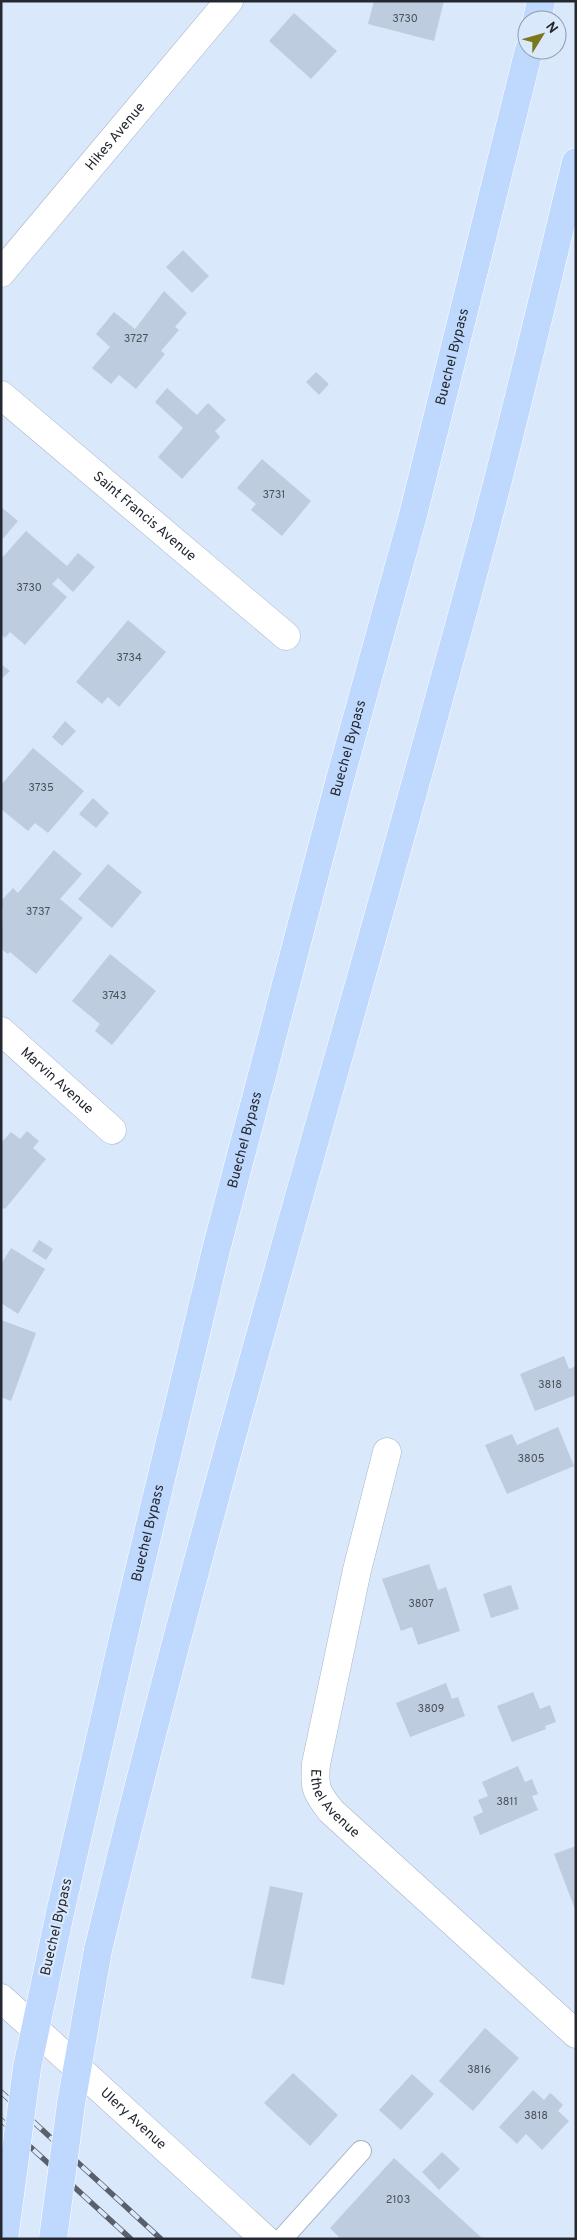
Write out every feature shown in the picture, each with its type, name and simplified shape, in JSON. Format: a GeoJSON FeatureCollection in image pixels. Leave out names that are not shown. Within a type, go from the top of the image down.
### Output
{"type":"FeatureCollection","features":[{"type":"Feature","properties":{"kind":"main road","name":"Buechel Bypass"},"geometry":{"type":"LineString","coordinates":[[4,2239],[27,2068],[60,1913],[131,1604],[216,1250],[340,779],[413,515],[527,60]]}},
{"type":"Feature","properties":{"kind":"main road"},"geometry":{"type":"LineString","coordinates":[[52,2239],[69,2113],[98,1950],[145,1756],[483,538],[576,162]]}},
{"type":"Feature","properties":{"kind":"street","name":"Hikes Avenue"},"geometry":{"type":"LineString","coordinates":[[1,273],[229,1]]}},
{"type":"Feature","properties":{"kind":"street","name":"Saint Francis Avenue"},"geometry":{"type":"LineString","coordinates":[[1,395],[286,636]]}},
{"type":"Feature","properties":{"kind":"street","name":"Marvin Avenue"},"geometry":{"type":"LineString","coordinates":[[1,1031],[112,1130]]}},
{"type":"Feature","properties":{"kind":"street","name":"Ethel Avenue"},"geometry":{"type":"LineString","coordinates":[[387,1452],[357,1570],[316,1764],[314,1785],[318,1795],[331,1811],[576,2034]]}},
{"type":"Feature","properties":{"kind":"street","name":"Ulery Avenue"},"geometry":{"type":"LineString","coordinates":[[1,1998],[265,2239]]}},
{"type":"Feature","properties":{"kind":"lane"},"geometry":{"type":"LineString","coordinates":[[282,2239],[361,2151]]}},
{"type":"Feature","properties":{"kind":"building"},"geometry":{"type":"Polygon","coordinates":[[[374,1],[444,1],[434,41],[368,24],[374,1]]]}},
{"type":"Feature","properties":{"kind":"building"},"geometry":{"type":"Polygon","coordinates":[[[294,13],[337,51],[311,79],[269,41],[294,13]]]}},
{"type":"Feature","properties":{"kind":"building"},"geometry":{"type":"Polygon","coordinates":[[[183,250],[209,276],[192,293],[166,267],[183,250]]]}},
{"type":"Feature","properties":{"kind":"building"},"geometry":{"type":"Polygon","coordinates":[[[164,291],[187,313],[175,327],[179,330],[161,351],[165,354],[136,389],[119,375],[111,384],[92,368],[110,347],[96,334],[114,312],[135,329],[164,291]]]}},
{"type":"Feature","properties":{"kind":"building"},"geometry":{"type":"Polygon","coordinates":[[[316,372],[329,384],[319,395],[306,382],[316,372]]]}},
{"type":"Feature","properties":{"kind":"building"},"geometry":{"type":"Polygon","coordinates":[[[167,388],[197,415],[208,403],[226,420],[215,431],[220,437],[182,479],[158,457],[183,428],[155,402],[167,388]]]}},
{"type":"Feature","properties":{"kind":"building"},"geometry":{"type":"Polygon","coordinates":[[[262,459],[311,501],[282,536],[251,510],[256,504],[237,488],[262,459]]]}},
{"type":"Feature","properties":{"kind":"building"},"geometry":{"type":"Polygon","coordinates":[[[1,507],[18,521],[1,541],[1,507]]]}},
{"type":"Feature","properties":{"kind":"building"},"geometry":{"type":"Polygon","coordinates":[[[26,531],[67,566],[78,553],[95,567],[73,592],[58,578],[52,584],[67,597],[25,645],[10,632],[5,638],[1,634],[1,559],[26,531]]]}},
{"type":"Feature","properties":{"kind":"building"},"geometry":{"type":"Polygon","coordinates":[[[128,620],[166,652],[119,707],[108,697],[102,704],[76,682],[128,620]]]}},
{"type":"Feature","properties":{"kind":"building"},"geometry":{"type":"Polygon","coordinates":[[[1,664],[10,671],[1,679],[1,664]]]}},
{"type":"Feature","properties":{"kind":"building"},"geometry":{"type":"Polygon","coordinates":[[[65,721],[76,731],[62,746],[52,737],[65,721]]]}},
{"type":"Feature","properties":{"kind":"building"},"geometry":{"type":"Polygon","coordinates":[[[33,748],[84,791],[48,833],[35,823],[28,831],[1,809],[1,785],[33,748]]]}},
{"type":"Feature","properties":{"kind":"building"},"geometry":{"type":"Polygon","coordinates":[[[93,798],[109,813],[96,828],[79,814],[93,798]]]}},
{"type":"Feature","properties":{"kind":"building"},"geometry":{"type":"Polygon","coordinates":[[[54,850],[82,874],[60,899],[83,918],[36,974],[10,952],[8,954],[1,949],[3,912],[1,901],[13,888],[18,893],[54,850]]]}},
{"type":"Feature","properties":{"kind":"building"},"geometry":{"type":"Polygon","coordinates":[[[108,864],[142,892],[112,928],[78,899],[108,864]]]}},
{"type":"Feature","properties":{"kind":"building"},"geometry":{"type":"Polygon","coordinates":[[[110,954],[156,991],[112,1045],[95,1031],[100,1024],[72,1001],[110,954]]]}},
{"type":"Feature","properties":{"kind":"building"},"geometry":{"type":"Polygon","coordinates":[[[27,1131],[39,1141],[33,1148],[46,1159],[5,1209],[1,1207],[1,1143],[11,1132],[20,1139],[27,1131]]]}},
{"type":"Feature","properties":{"kind":"building"},"geometry":{"type":"Polygon","coordinates":[[[39,1240],[53,1249],[46,1260],[32,1251],[39,1240]]]}},
{"type":"Feature","properties":{"kind":"building"},"geometry":{"type":"Polygon","coordinates":[[[11,1248],[45,1269],[18,1314],[1,1303],[1,1264],[11,1248]]]}},
{"type":"Feature","properties":{"kind":"building"},"geometry":{"type":"Polygon","coordinates":[[[1,1320],[36,1333],[11,1401],[1,1397],[1,1320]]]}},
{"type":"Feature","properties":{"kind":"building"},"geometry":{"type":"Polygon","coordinates":[[[564,1356],[569,1369],[576,1366],[576,1395],[535,1411],[520,1374],[564,1356]]]}},
{"type":"Feature","properties":{"kind":"building"},"geometry":{"type":"Polygon","coordinates":[[[558,1427],[574,1466],[507,1494],[485,1445],[512,1434],[517,1445],[558,1427]]]}},
{"type":"Feature","properties":{"kind":"building"},"geometry":{"type":"Polygon","coordinates":[[[429,1564],[438,1590],[446,1587],[460,1631],[418,1645],[412,1627],[401,1631],[382,1579],[429,1564]]]}},
{"type":"Feature","properties":{"kind":"building"},"geometry":{"type":"Polygon","coordinates":[[[511,1585],[519,1609],[491,1618],[483,1594],[511,1585]]]}},
{"type":"Feature","properties":{"kind":"building"},"geometry":{"type":"Polygon","coordinates":[[[446,1683],[452,1699],[458,1697],[465,1716],[410,1737],[396,1703],[446,1683]]]}},
{"type":"Feature","properties":{"kind":"building"},"geometry":{"type":"Polygon","coordinates":[[[533,1692],[540,1709],[550,1705],[556,1722],[545,1726],[546,1729],[512,1742],[497,1706],[533,1692]]]}},
{"type":"Feature","properties":{"kind":"building"},"geometry":{"type":"Polygon","coordinates":[[[518,1766],[525,1782],[532,1779],[538,1794],[532,1796],[538,1810],[480,1835],[473,1817],[483,1812],[478,1800],[488,1796],[482,1782],[518,1766]]]}},
{"type":"Feature","properties":{"kind":"building"},"geometry":{"type":"Polygon","coordinates":[[[576,1846],[576,1912],[554,1854],[576,1846]]]}},
{"type":"Feature","properties":{"kind":"building"},"geometry":{"type":"Polygon","coordinates":[[[270,1886],[303,1893],[284,1985],[251,1978],[270,1886]]]}},
{"type":"Feature","properties":{"kind":"building"},"geometry":{"type":"Polygon","coordinates":[[[485,2028],[519,2058],[473,2111],[439,2081],[485,2028]]]}},
{"type":"Feature","properties":{"kind":"building"},"geometry":{"type":"Polygon","coordinates":[[[293,2073],[338,2115],[310,2146],[264,2103],[293,2073]]]}},
{"type":"Feature","properties":{"kind":"building"},"geometry":{"type":"Polygon","coordinates":[[[412,2074],[434,2094],[401,2130],[379,2110],[412,2074]]]}},
{"type":"Feature","properties":{"kind":"building"},"geometry":{"type":"Polygon","coordinates":[[[533,2090],[544,2100],[550,2093],[553,2095],[563,2105],[558,2111],[569,2121],[542,2150],[526,2134],[517,2144],[499,2127],[533,2090]]]}},
{"type":"Feature","properties":{"kind":"building"},"geometry":{"type":"Polygon","coordinates":[[[442,2152],[460,2169],[439,2190],[422,2172],[442,2152]]]}},
{"type":"Feature","properties":{"kind":"building"},"geometry":{"type":"Polygon","coordinates":[[[394,2158],[483,2239],[341,2239],[330,2228],[394,2158]]]}},
{"type":"Feature","properties":{"kind":"railway"},"geometry":{"type":"LineString","coordinates":[[1,2092],[161,2239]]}},
{"type":"Feature","properties":{"kind":"railway"},"geometry":{"type":"LineString","coordinates":[[1,2120],[131,2239]]}}]}
